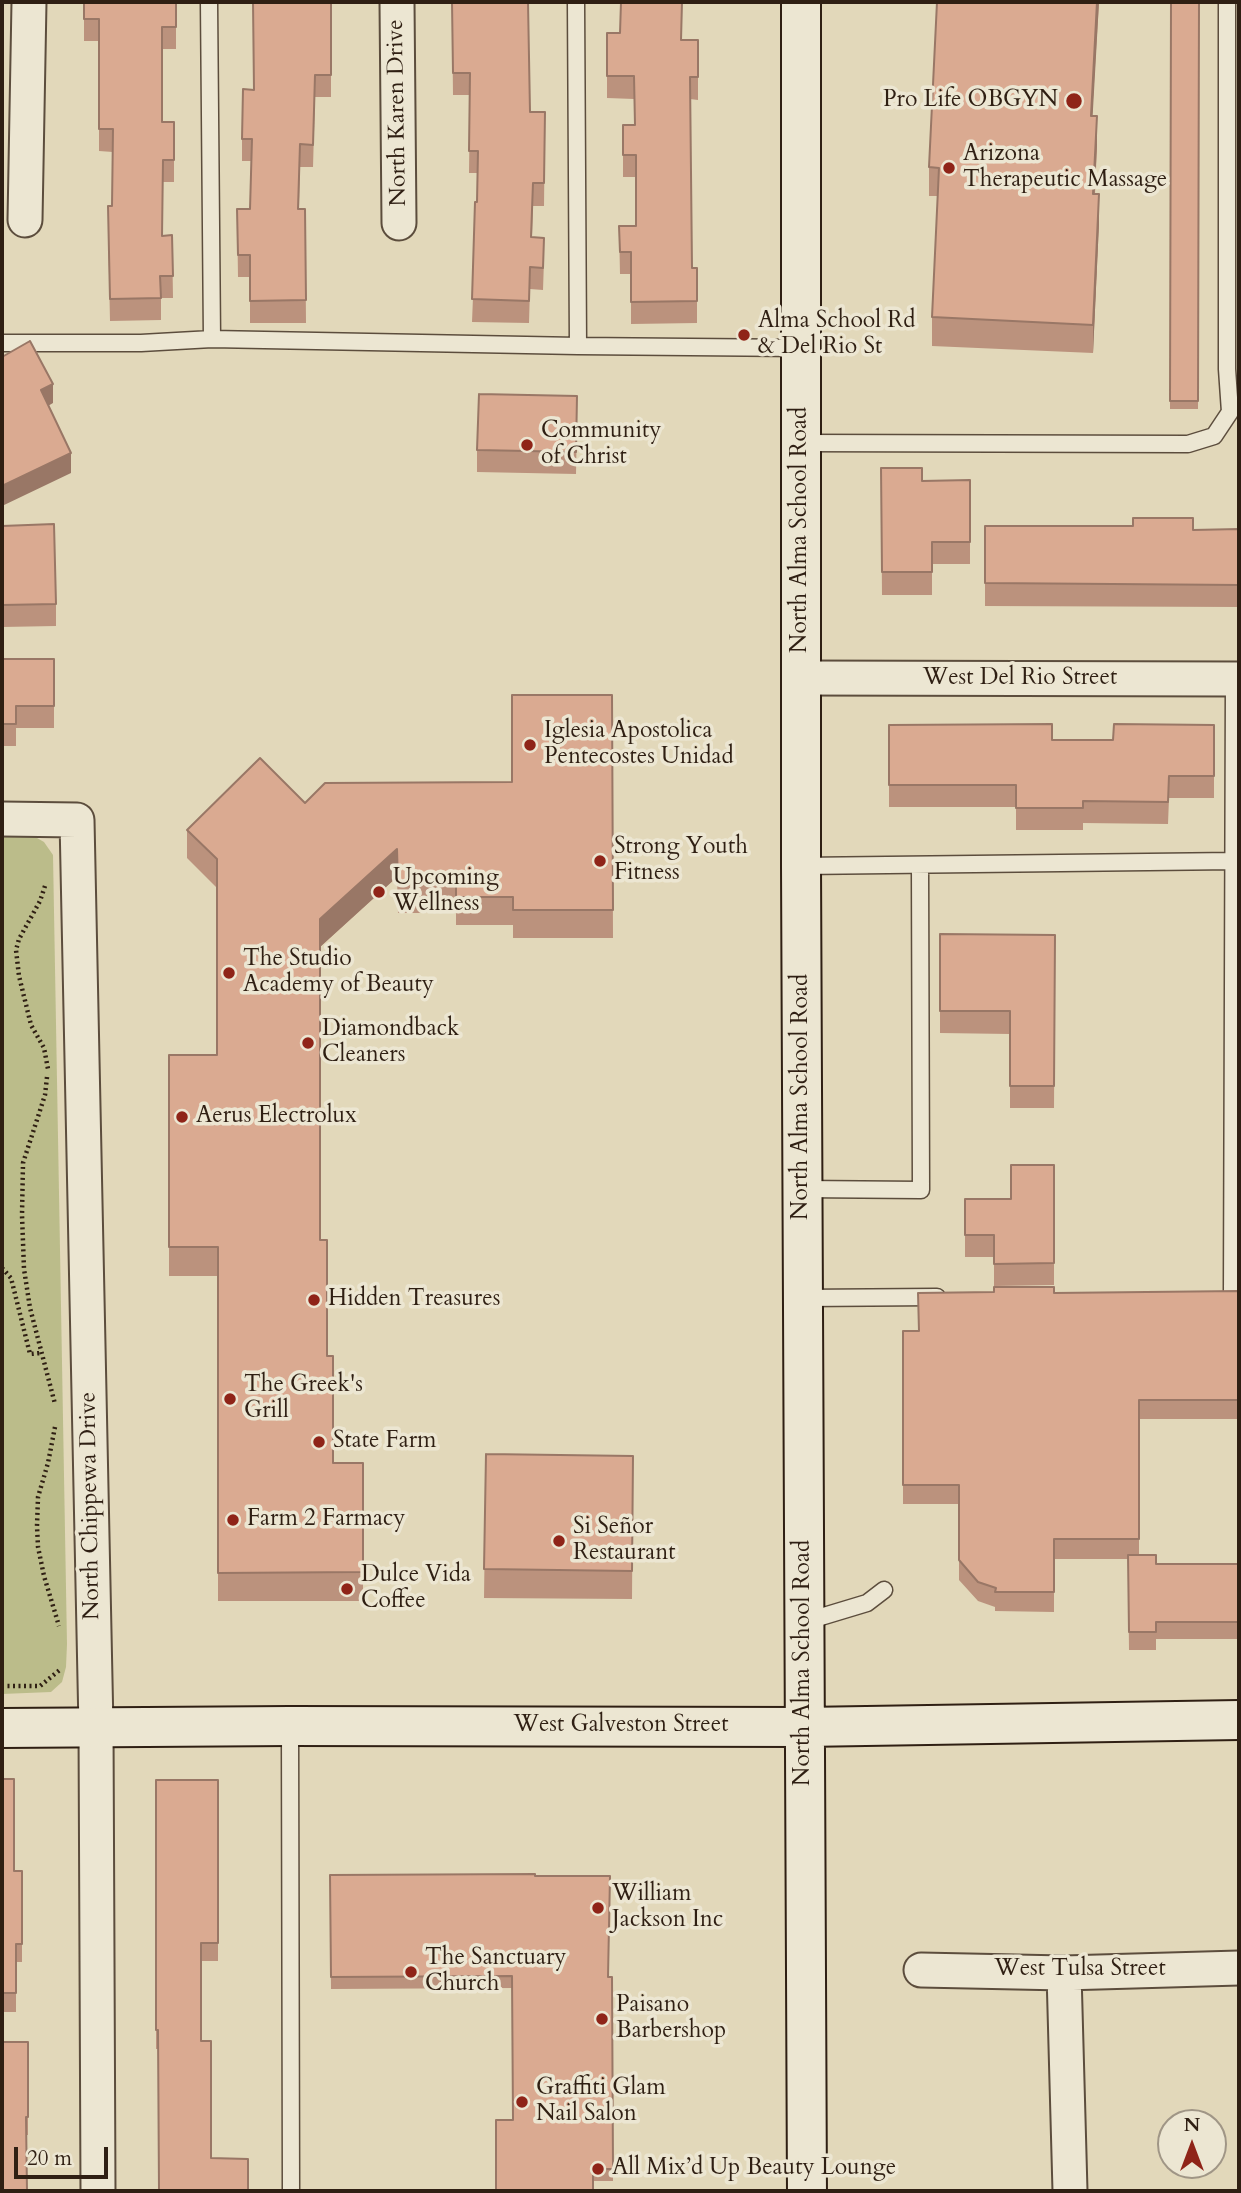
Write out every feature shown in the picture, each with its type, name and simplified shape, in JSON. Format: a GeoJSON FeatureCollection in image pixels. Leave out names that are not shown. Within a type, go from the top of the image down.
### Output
{"type":"FeatureCollection","features":[{"type":"Feature","properties":{"kind":"main road","name":"North Alma School Road"},"geometry":{"type":"LineString","coordinates":[[801,2],[801,866],[807,2191]]}},
{"type":"Feature","properties":{"kind":"main road","name":"West Galveston Street"},"geometry":{"type":"LineString","coordinates":[[2,1728],[804,1727],[1239,1720]]}},
{"type":"Feature","properties":{"kind":"street"},"geometry":{"type":"LineString","coordinates":[[25,220],[29,2]]}},
{"type":"Feature","properties":{"kind":"street","name":"North Karen Drive"},"geometry":{"type":"LineString","coordinates":[[397,2],[399,223]]}},
{"type":"Feature","properties":{"kind":"street","name":"West Del Rio Street"},"geometry":{"type":"LineString","coordinates":[[801,678],[1236,679]]}},
{"type":"Feature","properties":{"kind":"street","name":"North Chippewa Drive"},"geometry":{"type":"LineString","coordinates":[[2,819],[77,820],[96,1727],[98,2191]]}},
{"type":"Feature","properties":{"kind":"street","name":"West Tulsa Street"},"geometry":{"type":"LineString","coordinates":[[922,1969],[1064,1973],[1239,1968]]}},
{"type":"Feature","properties":{"kind":"street"},"geometry":{"type":"LineString","coordinates":[[1064,1973],[1070,2191]]}},
{"type":"Feature","properties":{"kind":"lane"},"geometry":{"type":"LineString","coordinates":[[209,2],[212,339]]}},
{"type":"Feature","properties":{"kind":"lane"},"geometry":{"type":"LineString","coordinates":[[576,2],[578,346]]}},
{"type":"Feature","properties":{"kind":"lane"},"geometry":{"type":"LineString","coordinates":[[801,443],[1188,444],[1214,436],[1230,412],[1227,369],[1227,2]]}},
{"type":"Feature","properties":{"kind":"lane"},"geometry":{"type":"LineString","coordinates":[[2,344],[141,343],[212,339],[801,348]]}},
{"type":"Feature","properties":{"kind":"lane"},"geometry":{"type":"LineString","coordinates":[[1230,1293],[1236,679]]}},
{"type":"Feature","properties":{"kind":"lane"},"geometry":{"type":"LineString","coordinates":[[801,866],[1234,861]]}},
{"type":"Feature","properties":{"kind":"lane"},"geometry":{"type":"LineString","coordinates":[[802,1189],[922,1190],[920,865]]}},
{"type":"Feature","properties":{"kind":"lane"},"geometry":{"type":"LineString","coordinates":[[803,1298],[959,1297]]}},
{"type":"Feature","properties":{"kind":"lane"},"geometry":{"type":"LineString","coordinates":[[804,1622],[867,1603],[884,1590]]}},
{"type":"Feature","properties":{"kind":"lane"},"geometry":{"type":"LineString","coordinates":[[290,1726],[291,2191]]}},
{"type":"Feature","properties":{"kind":"path"},"geometry":{"type":"LineString","coordinates":[[46,883],[16,950],[31,1025],[44,1048],[48,1070],[45,1095],[23,1163],[22,1215],[24,1269],[30,1308],[55,1403],[55,1412]]}},
{"type":"Feature","properties":{"kind":"path"},"geometry":{"type":"LineString","coordinates":[[2,1268],[11,1278],[30,1354],[41,1353]]}},
{"type":"Feature","properties":{"kind":"path"},"geometry":{"type":"LineString","coordinates":[[55,1421],[48,1463],[38,1497],[37,1527],[38,1547],[60,1636]]}},
{"type":"Feature","properties":{"kind":"path"},"geometry":{"type":"LineString","coordinates":[[2,1686],[40,1686],[62,1668],[62,1658]]}},
{"type":"Feature","properties":{"kind":"green space"},"geometry":{"type":"Polygon","coordinates":[[[2,833],[30,834],[44,842],[53,855],[67,1644],[62,1682],[51,1692],[2,1694],[2,833]]]}},
{"type":"Feature","properties":{"kind":"building"},"geometry":{"type":"Polygon","coordinates":[[[84,2],[176,2],[176,27],[162,27],[162,122],[174,122],[174,160],[163,160],[162,236],[172,235],[173,276],[160,276],[161,298],[110,299],[108,206],[112,206],[113,129],[99,129],[99,19],[84,19],[84,2]]]}},
{"type":"Feature","properties":{"kind":"building"},"geometry":{"type":"Polygon","coordinates":[[[253,2],[331,2],[331,75],[315,75],[313,145],[300,144],[298,209],[305,209],[306,300],[250,301],[250,255],[238,255],[237,209],[250,209],[252,139],[242,139],[243,89],[254,90],[253,2]]]}},
{"type":"Feature","properties":{"kind":"building"},"geometry":{"type":"Polygon","coordinates":[[[452,2],[528,2],[530,112],[545,112],[544,183],[533,183],[531,237],[544,238],[543,268],[530,267],[529,301],[472,299],[478,151],[469,151],[470,73],[453,73],[452,2]]]}},
{"type":"Feature","properties":{"kind":"building"},"geometry":{"type":"Polygon","coordinates":[[[621,2],[682,2],[681,40],[698,40],[698,77],[690,77],[692,268],[697,268],[697,301],[631,302],[631,252],[620,252],[619,226],[636,226],[636,155],[623,155],[623,125],[635,125],[634,76],[607,76],[607,33],[620,33],[621,2]]]}},
{"type":"Feature","properties":{"kind":"building"},"geometry":{"type":"Polygon","coordinates":[[[937,2],[1097,2],[1091,116],[1097,116],[1093,194],[1099,194],[1093,325],[932,317],[939,168],[929,167],[937,2]]]}},
{"type":"Feature","properties":{"kind":"building"},"geometry":{"type":"Polygon","coordinates":[[[1171,2],[1199,2],[1198,401],[1170,401],[1171,2]]]}},
{"type":"Feature","properties":{"kind":"building"},"geometry":{"type":"Polygon","coordinates":[[[30,341],[53,384],[41,390],[71,453],[2,486],[2,357],[30,341]]]}},
{"type":"Feature","properties":{"kind":"building","name":"Community of Christ"},"geometry":{"type":"Polygon","coordinates":[[[479,394],[577,396],[576,452],[477,450],[479,394]]]}},
{"type":"Feature","properties":{"kind":"building"},"geometry":{"type":"Polygon","coordinates":[[[881,468],[922,468],[922,481],[970,480],[970,542],[932,542],[932,572],[882,572],[881,468]]]}},
{"type":"Feature","properties":{"kind":"building"},"geometry":{"type":"Polygon","coordinates":[[[1133,518],[1193,518],[1193,530],[1239,529],[1239,585],[985,583],[985,526],[1133,526],[1133,518]]]}},
{"type":"Feature","properties":{"kind":"building"},"geometry":{"type":"Polygon","coordinates":[[[54,524],[56,604],[2,605],[2,526],[54,524]]]}},
{"type":"Feature","properties":{"kind":"building"},"geometry":{"type":"Polygon","coordinates":[[[2,659],[54,659],[54,706],[16,706],[16,724],[2,724],[2,659]]]}},
{"type":"Feature","properties":{"kind":"building"},"geometry":{"type":"Polygon","coordinates":[[[512,695],[612,695],[613,910],[513,910],[513,897],[456,897],[456,884],[398,884],[397,849],[320,919],[320,1240],[327,1240],[327,1356],[333,1356],[333,1463],[363,1463],[363,1572],[218,1573],[218,1247],[169,1247],[169,1055],[217,1055],[217,859],[187,830],[260,758],[305,803],[325,783],[512,782],[512,695]]]}},
{"type":"Feature","properties":{"kind":"building"},"geometry":{"type":"Polygon","coordinates":[[[1052,724],[1052,740],[1113,740],[1114,724],[1214,725],[1214,776],[1169,776],[1168,802],[1083,801],[1083,808],[1016,808],[1016,785],[889,785],[889,725],[1052,724]]]}},
{"type":"Feature","properties":{"kind":"building"},"geometry":{"type":"Polygon","coordinates":[[[940,934],[1055,935],[1054,1086],[1010,1086],[1010,1011],[940,1011],[940,934]]]}},
{"type":"Feature","properties":{"kind":"building"},"geometry":{"type":"Polygon","coordinates":[[[1011,1165],[1054,1165],[1054,1263],[994,1264],[994,1235],[965,1235],[965,1199],[1011,1199],[1011,1165]]]}},
{"type":"Feature","properties":{"kind":"building"},"geometry":{"type":"Polygon","coordinates":[[[994,1287],[1054,1287],[1054,1293],[1239,1291],[1239,1400],[1139,1400],[1139,1539],[1054,1539],[1054,1592],[995,1592],[996,1588],[978,1582],[959,1560],[959,1485],[903,1485],[903,1331],[919,1331],[918,1293],[994,1292],[994,1287]]]}},
{"type":"Feature","properties":{"kind":"building","name":"Si Señor Restaurant"},"geometry":{"type":"Polygon","coordinates":[[[486,1454],[633,1456],[632,1571],[484,1569],[486,1454]]]}},
{"type":"Feature","properties":{"kind":"building"},"geometry":{"type":"Polygon","coordinates":[[[1128,1555],[1156,1555],[1156,1564],[1239,1564],[1239,1622],[1156,1622],[1156,1632],[1129,1632],[1128,1555]]]}},
{"type":"Feature","properties":{"kind":"building"},"geometry":{"type":"Polygon","coordinates":[[[2,1779],[14,1779],[14,1871],[22,1871],[22,1944],[16,1944],[16,1993],[2,1993],[2,1779]]]}},
{"type":"Feature","properties":{"kind":"building"},"geometry":{"type":"Polygon","coordinates":[[[156,1780],[218,1780],[218,1943],[201,1943],[201,2041],[211,2041],[211,2158],[248,2159],[248,2191],[159,2191],[156,1780]]]}},
{"type":"Feature","properties":{"kind":"building"},"geometry":{"type":"Polygon","coordinates":[[[330,1875],[610,1876],[608,1977],[612,1977],[613,2169],[593,2169],[593,2191],[496,2191],[496,2120],[513,2120],[512,1976],[331,1977],[330,1875]]]}},
{"type":"Feature","properties":{"kind":"building"},"geometry":{"type":"Polygon","coordinates":[[[2,2042],[28,2042],[27,2191],[2,2191],[2,2042]]]}},
{"type":"Feature","properties":{"kind":"place","name":"Pro Life OBGYN"},"geometry":{"type":"Point","coordinates":[1074,101]}},
{"type":"Feature","properties":{"kind":"place","name":"Arizona Therapeutic Massage"},"geometry":{"type":"Point","coordinates":[949,168]}},
{"type":"Feature","properties":{"kind":"place","name":"Alma School Rd & Del Rio St"},"geometry":{"type":"Point","coordinates":[744,335]}},
{"type":"Feature","properties":{"kind":"place","name":"Community of Christ"},"geometry":{"type":"Point","coordinates":[527,445]}},
{"type":"Feature","properties":{"kind":"place","name":"Iglesia Apostolica Pentecostes Unidad"},"geometry":{"type":"Point","coordinates":[530,745]}},
{"type":"Feature","properties":{"kind":"place","name":"Strong Youth Fitness"},"geometry":{"type":"Point","coordinates":[600,861]}},
{"type":"Feature","properties":{"kind":"place","name":"Upcoming Wellness"},"geometry":{"type":"Point","coordinates":[379,892]}},
{"type":"Feature","properties":{"kind":"place","name":"The Studio Academy of Beauty"},"geometry":{"type":"Point","coordinates":[229,973]}},
{"type":"Feature","properties":{"kind":"place","name":"Diamondback Cleaners"},"geometry":{"type":"Point","coordinates":[308,1043]}},
{"type":"Feature","properties":{"kind":"place","name":"Aerus Electrolux"},"geometry":{"type":"Point","coordinates":[182,1117]}},
{"type":"Feature","properties":{"kind":"place","name":"Hidden Treasures"},"geometry":{"type":"Point","coordinates":[314,1300]}},
{"type":"Feature","properties":{"kind":"place","name":"The Greek's Grill"},"geometry":{"type":"Point","coordinates":[230,1399]}},
{"type":"Feature","properties":{"kind":"place","name":"State Farm"},"geometry":{"type":"Point","coordinates":[319,1442]}},
{"type":"Feature","properties":{"kind":"place","name":"Farm 2 Farmacy"},"geometry":{"type":"Point","coordinates":[233,1520]}},
{"type":"Feature","properties":{"kind":"place","name":"Si Señor Restaurant"},"geometry":{"type":"Point","coordinates":[559,1541]}},
{"type":"Feature","properties":{"kind":"place","name":"Dulce Vida Coffee"},"geometry":{"type":"Point","coordinates":[347,1589]}},
{"type":"Feature","properties":{"kind":"place","name":"William Jackson Inc"},"geometry":{"type":"Point","coordinates":[598,1908]}},
{"type":"Feature","properties":{"kind":"place","name":"The Sanctuary Church"},"geometry":{"type":"Point","coordinates":[411,1972]}},
{"type":"Feature","properties":{"kind":"place","name":"Paisano Barbershop"},"geometry":{"type":"Point","coordinates":[602,2019]}},
{"type":"Feature","properties":{"kind":"place","name":"Graffiti Glam Nail Salon"},"geometry":{"type":"Point","coordinates":[522,2102]}},
{"type":"Feature","properties":{"kind":"place","name":"All Mix’d Up Beauty Lounge"},"geometry":{"type":"Point","coordinates":[598,2169]}}]}
